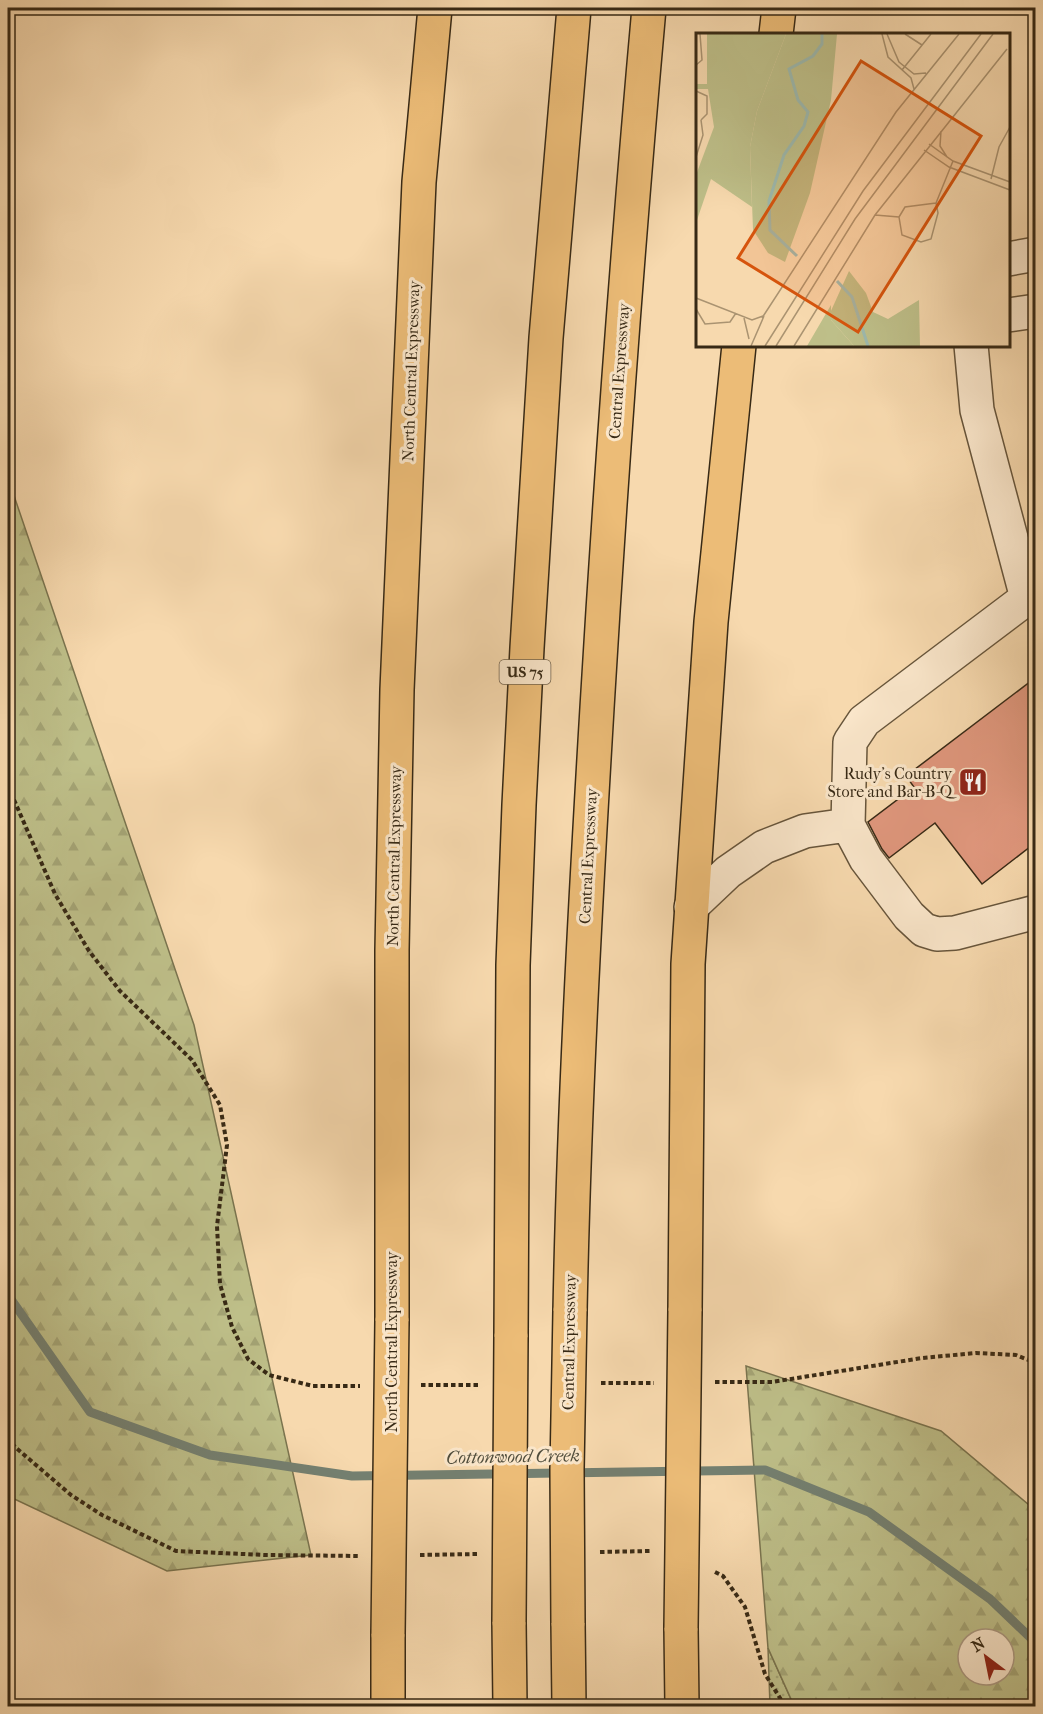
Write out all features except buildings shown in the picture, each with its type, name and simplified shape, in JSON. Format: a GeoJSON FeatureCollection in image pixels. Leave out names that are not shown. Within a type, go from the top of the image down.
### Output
{"type":"FeatureCollection","features":[{"type":"Feature","properties":{"kind":"main road","name":"North Central Expressway"},"geometry":{"type":"LineString","coordinates":[[388,1707],[392,1321],[392,950],[397,690],[419,182],[435,8]]}},
{"type":"Feature","properties":{"kind":"main road","name":"US 75"},"geometry":{"type":"LineString","coordinates":[[510,1707],[508,1622],[513,965],[519,805],[546,338],[574,8]]}},
{"type":"Feature","properties":{"kind":"main road","name":"Central Expressway"},"geometry":{"type":"LineString","coordinates":[[569,1707],[567,1458],[580,1017],[620,351],[649,8]]}},
{"type":"Feature","properties":{"kind":"main road"},"geometry":{"type":"LineString","coordinates":[[776,33],[779,8]]}},
{"type":"Feature","properties":{"kind":"main road"},"geometry":{"type":"LineString","coordinates":[[682,1707],[688,964],[711,622],[739,346]]}},
{"type":"Feature","properties":{"kind":"street"},"geometry":{"type":"LineString","coordinates":[[1010,259],[1035,254]]}},
{"type":"Feature","properties":{"kind":"street"},"geometry":{"type":"LineString","coordinates":[[1010,315],[1035,311]]}},
{"type":"Feature","properties":{"kind":"street"},"geometry":{"type":"LineString","coordinates":[[971,346],[977,410],[1031,600],[864,722],[850,742],[848,825],[866,859],[909,916],[924,930],[937,934],[955,933],[1035,912]]}},
{"type":"Feature","properties":{"kind":"street"},"geometry":{"type":"LineString","coordinates":[[691,907],[728,872],[764,847],[805,831],[848,825]]}},
{"type":"Feature","properties":{"kind":"green space"},"geometry":{"type":"Polygon","coordinates":[[[8,478],[194,1025],[311,1555],[167,1571],[8,1496],[8,478]]]}},
{"type":"Feature","properties":{"kind":"green space"},"geometry":{"type":"Polygon","coordinates":[[[746,1366],[941,1431],[1035,1510],[1035,1706],[797,1706],[791,1699],[768,1648],[746,1366]]]}},
{"type":"Feature","properties":{"kind":"green space"},"geometry":{"type":"Polygon","coordinates":[[[768,1648],[791,1699],[797,1706],[770,1706],[768,1648]]]}},
{"type":"Feature","properties":{"kind":"waterway","name":"Cottonwood Creek"},"geometry":{"type":"LineString","coordinates":[[8,1295],[90,1412],[210,1455],[352,1476],[765,1470],[869,1512],[990,1599],[1036,1643]]}},
{"type":"Feature","properties":{"kind":"place","name":"Rudy's Country Store and Bar-B-Q"},"geometry":{"type":"Point","coordinates":[973,782]}}]}
